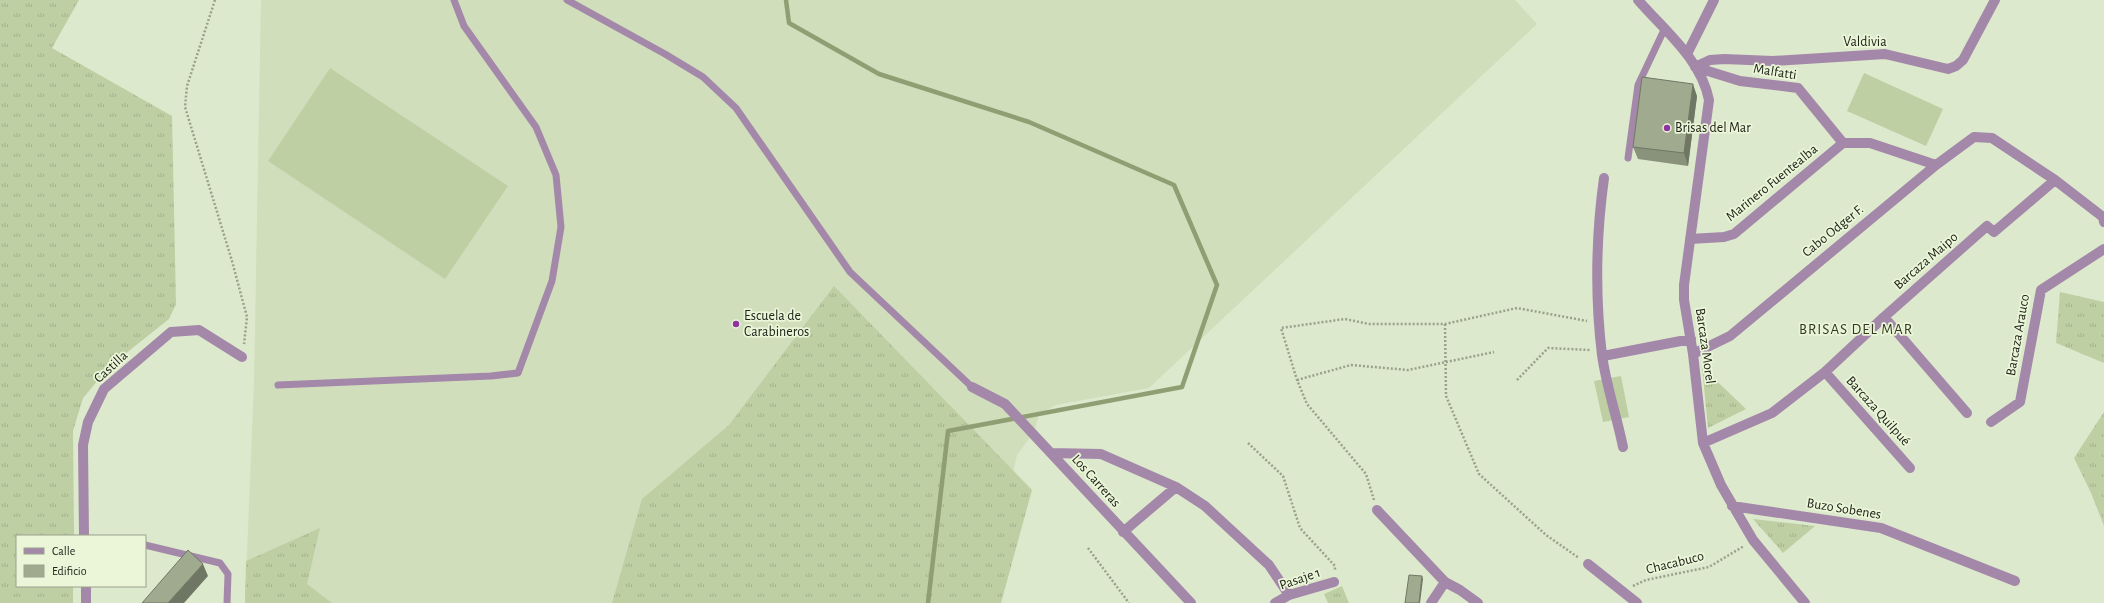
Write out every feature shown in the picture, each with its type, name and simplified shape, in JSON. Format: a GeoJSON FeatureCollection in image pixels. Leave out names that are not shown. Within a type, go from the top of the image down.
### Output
{"type":"FeatureCollection","features":[{"type":"Feature","properties":{"kind":"street"},"geometry":{"type":"LineString","coordinates":[[1638,0],[1687,54],[1695,67]]}},
{"type":"Feature","properties":{"kind":"street"},"geometry":{"type":"LineString","coordinates":[[1687,54],[1714,0]]}},
{"type":"Feature","properties":{"kind":"street","name":"Valdivia"},"geometry":{"type":"LineString","coordinates":[[1695,67],[1710,60],[1724,59],[1773,61],[1885,54],[1948,69],[1956,66],[1963,60],[1995,0]]}},
{"type":"Feature","properties":{"kind":"street","name":"Malfatti"},"geometry":{"type":"LineString","coordinates":[[1695,67],[1740,81],[1798,88],[1844,142]]}},
{"type":"Feature","properties":{"kind":"street","name":"Barcaza Morel"},"geometry":{"type":"LineString","coordinates":[[1695,67],[1705,82],[1709,100],[1684,285],[1684,300],[1693,354],[1703,443],[1732,506],[1753,540],[1805,603]]}},
{"type":"Feature","properties":{"kind":"street","name":"Cabo Odger F."},"geometry":{"type":"LineString","coordinates":[[1693,354],[1730,336],[1936,165],[1974,137],[1992,138],[2055,180]]}},
{"type":"Feature","properties":{"kind":"street"},"geometry":{"type":"LineString","coordinates":[[1844,142],[1870,143],[1936,165]]}},
{"type":"Feature","properties":{"kind":"street","name":"Marinero Fuentealba"},"geometry":{"type":"LineString","coordinates":[[1690,239],[1724,237],[1734,234],[1844,142]]}},
{"type":"Feature","properties":{"kind":"street"},"geometry":{"type":"LineString","coordinates":[[1604,178],[1598,222],[1602,354],[1624,447]]}},
{"type":"Feature","properties":{"kind":"street"},"geometry":{"type":"LineString","coordinates":[[2055,180],[2104,219]]}},
{"type":"Feature","properties":{"kind":"street","name":"Barcaza Maipo"},"geometry":{"type":"LineString","coordinates":[[1703,443],[1772,414],[1825,372],[1884,317],[1987,226],[1994,232],[2055,180]]}},
{"type":"Feature","properties":{"kind":"street","name":"Barcaza Arauco"},"geometry":{"type":"LineString","coordinates":[[1991,422],[2020,402],[2040,290],[2104,249]]}},
{"type":"Feature","properties":{"kind":"street"},"geometry":{"type":"LineString","coordinates":[[1884,317],[1967,413]]}},
{"type":"Feature","properties":{"kind":"street","name":"Castilla"},"geometry":{"type":"LineString","coordinates":[[84,535],[83,445],[88,422],[104,390],[171,332],[199,330],[242,357]]}},
{"type":"Feature","properties":{"kind":"street"},"geometry":{"type":"LineString","coordinates":[[1602,354],[1691,339]]}},
{"type":"Feature","properties":{"kind":"street","name":"Barcaza Quilpué"},"geometry":{"type":"LineString","coordinates":[[1825,372],[1910,468]]}},
{"type":"Feature","properties":{"kind":"street","name":"Los Carreras"},"geometry":{"type":"LineString","coordinates":[[972,388],[1005,404],[1191,603]]}},
{"type":"Feature","properties":{"kind":"street"},"geometry":{"type":"LineString","coordinates":[[1051,453],[1101,454],[1176,486],[1205,506],[1269,565],[1289,595]]}},
{"type":"Feature","properties":{"kind":"street"},"geometry":{"type":"LineString","coordinates":[[1123,532],[1176,486]]}},
{"type":"Feature","properties":{"kind":"street","name":"Buzo Sobenes"},"geometry":{"type":"LineString","coordinates":[[1732,506],[1882,528],[2015,581]]}},
{"type":"Feature","properties":{"kind":"street"},"geometry":{"type":"LineString","coordinates":[[1377,510],[1445,582],[1460,590],[1478,603]]}},
{"type":"Feature","properties":{"kind":"street"},"geometry":{"type":"LineString","coordinates":[[1588,564],[1637,603]]}},
{"type":"Feature","properties":{"kind":"street","name":"Pasaje 1"},"geometry":{"type":"LineString","coordinates":[[1275,603],[1289,595],[1334,582]]}},
{"type":"Feature","properties":{"kind":"street"},"geometry":{"type":"LineString","coordinates":[[1431,603],[1445,582]]}},
{"type":"Feature","properties":{"kind":"street"},"geometry":{"type":"LineString","coordinates":[[86,587],[86,603]]}},
{"type":"Feature","properties":{"kind":"lane"},"geometry":{"type":"LineString","coordinates":[[278,385],[483,377],[518,373],[552,281],[561,228],[556,175],[536,127],[464,26],[454,0]]}},
{"type":"Feature","properties":{"kind":"lane"},"geometry":{"type":"LineString","coordinates":[[567,0],[665,54],[703,77],[736,108],[850,272],[972,388]]}},
{"type":"Feature","properties":{"kind":"lane"},"geometry":{"type":"LineString","coordinates":[[1628,158],[1638,85],[1664,30]]}},
{"type":"Feature","properties":{"kind":"lane"},"geometry":{"type":"LineString","coordinates":[[146,545],[220,563],[228,574],[227,603]]}},
{"type":"Feature","properties":{"kind":"path"},"geometry":{"type":"LineString","coordinates":[[215,0],[187,86],[185,107],[232,261],[247,317],[242,357]]}},
{"type":"Feature","properties":{"kind":"path"},"geometry":{"type":"LineString","coordinates":[[1377,510],[1366,474],[1307,404],[1297,380],[1281,328],[1345,319],[1369,324],[1445,324],[1517,308],[1600,324]]}},
{"type":"Feature","properties":{"kind":"path"},"geometry":{"type":"LineString","coordinates":[[1445,324],[1446,396],[1479,474],[1546,535],[1588,564]]}},
{"type":"Feature","properties":{"kind":"path"},"geometry":{"type":"LineString","coordinates":[[1517,380],[1548,348],[1602,354]]}},
{"type":"Feature","properties":{"kind":"path"},"geometry":{"type":"LineString","coordinates":[[1297,380],[1351,365],[1408,370],[1446,364],[1494,352]]}},
{"type":"Feature","properties":{"kind":"path"},"geometry":{"type":"LineString","coordinates":[[1248,443],[1283,476],[1300,528],[1335,566],[1334,582]]}},
{"type":"Feature","properties":{"kind":"path","name":"Chacabuco"},"geometry":{"type":"LineString","coordinates":[[1621,590],[1646,580],[1709,567],[1753,540]]}},
{"type":"Feature","properties":{"kind":"path"},"geometry":{"type":"LineString","coordinates":[[1088,548],[1129,603]]}},
{"type":"Feature","properties":{"kind":"shaded area","name":"Escuela de Carabineros"},"geometry":{"type":"Polygon","coordinates":[[[261,0],[1515,0],[1537,24],[1149,388],[1056,405],[1039,414],[1034,432],[1017,455],[983,603],[245,603],[254,382],[261,0]]]}},
{"type":"Feature","properties":{"kind":"green space"},"geometry":{"type":"Polygon","coordinates":[[[0,0],[79,0],[52,48],[172,116],[176,304],[169,319],[110,366],[83,398],[73,431],[74,535],[16,535],[16,587],[73,587],[73,603],[0,603],[0,0]]]}},
{"type":"Feature","properties":{"kind":"green space"},"geometry":{"type":"Polygon","coordinates":[[[330,68],[508,186],[445,279],[268,161],[330,68]]]}},
{"type":"Feature","properties":{"kind":"green space"},"geometry":{"type":"Polygon","coordinates":[[[1864,73],[1943,109],[1926,146],[1847,111],[1864,73]]]}},
{"type":"Feature","properties":{"kind":"green space"},"geometry":{"type":"Polygon","coordinates":[[[834,286],[1032,490],[1001,603],[612,603],[642,499],[729,425],[834,286]]]}},
{"type":"Feature","properties":{"kind":"green space"},"geometry":{"type":"Polygon","coordinates":[[[2060,292],[2104,302],[2104,363],[2056,343],[2060,292]]]}},
{"type":"Feature","properties":{"kind":"green space"},"geometry":{"type":"Polygon","coordinates":[[[1702,367],[1746,409],[1708,428],[1702,367]]]}},
{"type":"Feature","properties":{"kind":"green space"},"geometry":{"type":"Polygon","coordinates":[[[1621,376],[1629,417],[1603,422],[1594,381],[1621,376]]]}},
{"type":"Feature","properties":{"kind":"green space"},"geometry":{"type":"Polygon","coordinates":[[[2104,412],[2104,526],[2091,493],[2074,458],[2104,412]]]}},
{"type":"Feature","properties":{"kind":"green space"},"geometry":{"type":"Polygon","coordinates":[[[1753,519],[1815,526],[1783,553],[1753,519]]]}},
{"type":"Feature","properties":{"kind":"green space"},"geometry":{"type":"Polygon","coordinates":[[[320,528],[307,584],[332,603],[245,603],[246,561],[320,528]]]}},
{"type":"Feature","properties":{"kind":"green space"},"geometry":{"type":"Polygon","coordinates":[[[1342,586],[1349,603],[1328,603],[1324,594],[1342,586]]]}},
{"type":"Feature","properties":{"kind":"building","name":"Brisas del Mar"},"geometry":{"type":"Polygon","coordinates":[[[1642,77],[1693,84],[1684,153],[1633,147],[1642,77]]]}},
{"type":"Feature","properties":{"kind":"building"},"geometry":{"type":"Polygon","coordinates":[[[188,550],[203,564],[168,603],[142,603],[188,550]]]}},
{"type":"Feature","properties":{"kind":"building"},"geometry":{"type":"Polygon","coordinates":[[[1409,575],[1422,576],[1419,603],[1405,603],[1409,575]]]}},
{"type":"Feature","properties":{"kind":"waterway"},"geometry":{"type":"LineString","coordinates":[[786,0],[789,23],[879,74],[1029,122],[1174,185],[1217,285],[1182,387],[948,431],[928,603]]}},
{"type":"Feature","properties":{"kind":"place","name":"Brisas del Mar"},"geometry":{"type":"Point","coordinates":[1667,128]}},
{"type":"Feature","properties":{"kind":"place","name":"Escuela de Carabineros"},"geometry":{"type":"Point","coordinates":[736,324]}},
{"type":"Feature","properties":{"kind":"district","name":"BRISAS DEL MAR"},"geometry":{"type":"Point","coordinates":[1856,329]}}]}
